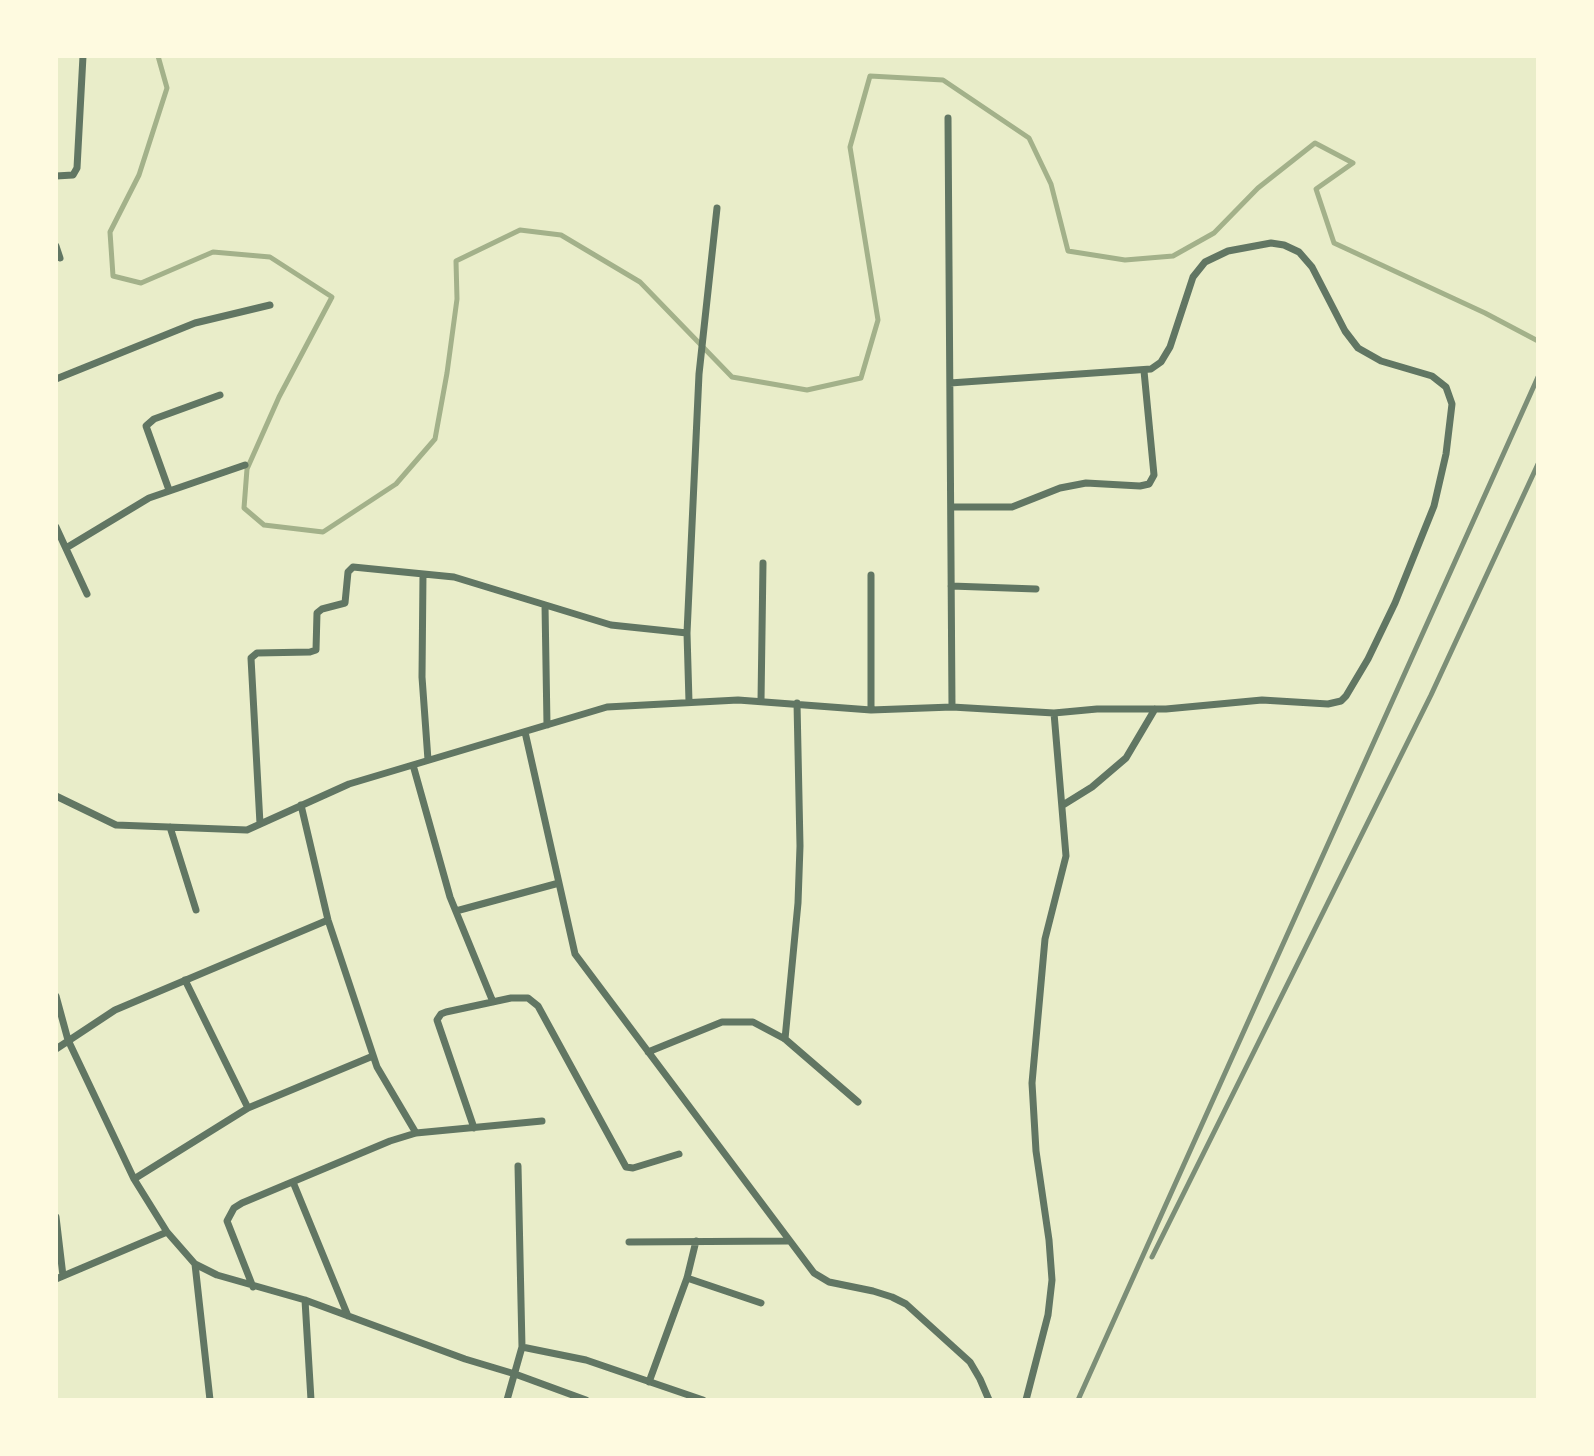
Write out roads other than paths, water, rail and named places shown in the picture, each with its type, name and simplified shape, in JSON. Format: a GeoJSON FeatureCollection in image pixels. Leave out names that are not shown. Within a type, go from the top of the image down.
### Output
{"type":"FeatureCollection","features":[{"type":"Feature","properties":{"kind":"street"},"geometry":{"type":"LineString","coordinates":[[56,176],[73,175],[76,168],[83,56]]}},
{"type":"Feature","properties":{"kind":"street"},"geometry":{"type":"LineString","coordinates":[[948,118],[952,707]]}},
{"type":"Feature","properties":{"kind":"street"},"geometry":{"type":"LineString","coordinates":[[689,702],[687,633],[699,374],[717,208]]}},
{"type":"Feature","properties":{"kind":"street"},"geometry":{"type":"LineString","coordinates":[[57,793],[116,825],[247,830],[349,784],[607,707],[738,700],[871,710],[952,707],[1054,713],[1156,709],[1262,700],[1328,704],[1341,701],[1346,696],[1368,659],[1395,603],[1434,506],[1446,454],[1452,404],[1446,387],[1432,376],[1381,361],[1358,348],[1345,331],[1312,267],[1299,252],[1271,243],[1228,251],[1205,262],[1194,277],[1166,356],[1156,367],[1143,371],[950,383]]}},
{"type":"Feature","properties":{"kind":"street"},"geometry":{"type":"LineString","coordinates":[[56,246],[60,258]]}},
{"type":"Feature","properties":{"kind":"street"},"geometry":{"type":"LineString","coordinates":[[56,379],[195,323],[270,305]]}},
{"type":"Feature","properties":{"kind":"street"},"geometry":{"type":"LineString","coordinates":[[951,507],[1012,507],[1060,488],[1086,483],[1140,486],[1149,484],[1154,475],[1143,371]]}},
{"type":"Feature","properties":{"kind":"street"},"geometry":{"type":"LineString","coordinates":[[169,490],[146,426],[154,419],[220,395]]}},
{"type":"Feature","properties":{"kind":"street"},"geometry":{"type":"LineString","coordinates":[[66,548],[127,509],[169,490],[244,464]]}},
{"type":"Feature","properties":{"kind":"street"},"geometry":{"type":"LineString","coordinates":[[56,527],[87,594]]}},
{"type":"Feature","properties":{"kind":"street"},"geometry":{"type":"LineString","coordinates":[[761,701],[763,563]]}},
{"type":"Feature","properties":{"kind":"street"},"geometry":{"type":"LineString","coordinates":[[260,824],[251,662],[253,655],[316,650],[317,613],[322,609],[345,604],[348,572],[352,567],[454,577],[611,625],[687,633]]}},
{"type":"Feature","properties":{"kind":"street"},"geometry":{"type":"LineString","coordinates":[[423,574],[422,677],[428,760]]}},
{"type":"Feature","properties":{"kind":"street"},"geometry":{"type":"LineString","coordinates":[[871,575],[871,710]]}},
{"type":"Feature","properties":{"kind":"street"},"geometry":{"type":"LineString","coordinates":[[951,586],[1036,589]]}},
{"type":"Feature","properties":{"kind":"street"},"geometry":{"type":"LineString","coordinates":[[545,605],[547,725]]}},
{"type":"Feature","properties":{"kind":"street"},"geometry":{"type":"LineString","coordinates":[[785,1039],[798,891],[797,704]]}},
{"type":"Feature","properties":{"kind":"street"},"geometry":{"type":"LineString","coordinates":[[1063,804],[1092,787],[1126,758],[1156,709]]}},
{"type":"Feature","properties":{"kind":"street"},"geometry":{"type":"LineString","coordinates":[[1026,1400],[1048,1315],[1052,1280],[1036,1151],[1032,1083],[1045,939],[1066,856],[1054,713]]}},
{"type":"Feature","properties":{"kind":"street"},"geometry":{"type":"LineString","coordinates":[[525,732],[575,954],[814,1273],[824,1280],[892,1297],[923,1318],[970,1362],[989,1400]]}},
{"type":"Feature","properties":{"kind":"street"},"geometry":{"type":"LineString","coordinates":[[413,765],[456,911],[493,1002]]}},
{"type":"Feature","properties":{"kind":"street"},"geometry":{"type":"LineString","coordinates":[[301,806],[328,920],[373,1056],[416,1133]]}},
{"type":"Feature","properties":{"kind":"street"},"geometry":{"type":"LineString","coordinates":[[170,827],[196,910]]}},
{"type":"Feature","properties":{"kind":"street"},"geometry":{"type":"LineString","coordinates":[[456,911],[559,884]]}},
{"type":"Feature","properties":{"kind":"street"},"geometry":{"type":"LineString","coordinates":[[56,1049],[115,1010],[328,920]]}},
{"type":"Feature","properties":{"kind":"street"},"geometry":{"type":"LineString","coordinates":[[185,980],[248,1108]]}},
{"type":"Feature","properties":{"kind":"street"},"geometry":{"type":"LineString","coordinates":[[56,996],[68,1040],[134,1179],[166,1232],[195,1264],[216,1275],[305,1300],[581,1399]]}},
{"type":"Feature","properties":{"kind":"street"},"geometry":{"type":"LineString","coordinates":[[474,1128],[437,1020],[446,1012],[528,998],[538,1006],[626,1167],[633,1168],[679,1153]]}},
{"type":"Feature","properties":{"kind":"street"},"geometry":{"type":"LineString","coordinates":[[649,1052],[722,1022],[732,1020],[758,1024],[785,1039],[858,1102]]}},
{"type":"Feature","properties":{"kind":"street"},"geometry":{"type":"LineString","coordinates":[[134,1179],[248,1108],[373,1056]]}},
{"type":"Feature","properties":{"kind":"street"},"geometry":{"type":"LineString","coordinates":[[253,1287],[229,1230],[230,1213],[242,1203],[390,1141],[416,1133],[542,1121]]}},
{"type":"Feature","properties":{"kind":"street"},"geometry":{"type":"LineString","coordinates":[[507,1400],[522,1347],[518,1166]]}},
{"type":"Feature","properties":{"kind":"street"},"geometry":{"type":"LineString","coordinates":[[293,1182],[348,1316]]}},
{"type":"Feature","properties":{"kind":"street"},"geometry":{"type":"LineString","coordinates":[[56,1217],[60,1277],[166,1232]]}},
{"type":"Feature","properties":{"kind":"street"},"geometry":{"type":"LineString","coordinates":[[629,1241],[788,1241]]}},
{"type":"Feature","properties":{"kind":"street"},"geometry":{"type":"LineString","coordinates":[[649,1382],[687,1278],[696,1241]]}},
{"type":"Feature","properties":{"kind":"street"},"geometry":{"type":"LineString","coordinates":[[195,1264],[211,1400]]}},
{"type":"Feature","properties":{"kind":"street"},"geometry":{"type":"LineString","coordinates":[[687,1278],[761,1303]]}},
{"type":"Feature","properties":{"kind":"street"},"geometry":{"type":"LineString","coordinates":[[305,1300],[311,1400]]}},
{"type":"Feature","properties":{"kind":"street"},"geometry":{"type":"LineString","coordinates":[[522,1347],[576,1357],[703,1400]]}},
{"type":"Feature","properties":{"kind":"waterway"},"geometry":{"type":"LineString","coordinates":[[158,56],[167,88],[139,175],[110,232],[113,276],[141,283],[213,252],[270,257],[332,297],[279,397],[247,469],[244,508],[264,525],[323,532],[396,484],[435,439],[457,299],[456,261],[520,230],[561,235],[640,282],[732,377],[807,390],[861,378],[878,320],[850,147],[870,76],[943,80],[1029,138],[1051,184],[1068,251],[1125,260],[1173,256],[1214,233],[1258,188],[1315,143],[1353,163],[1316,189],[1334,243],[1485,313],[1538,341]]}},
{"type":"Feature","properties":{"kind":"railway"},"geometry":{"type":"LineString","coordinates":[[1078,1400],[1538,377]]}},
{"type":"Feature","properties":{"kind":"railway"},"geometry":{"type":"LineString","coordinates":[[1152,1257],[1431,695],[1538,464]]}}]}
